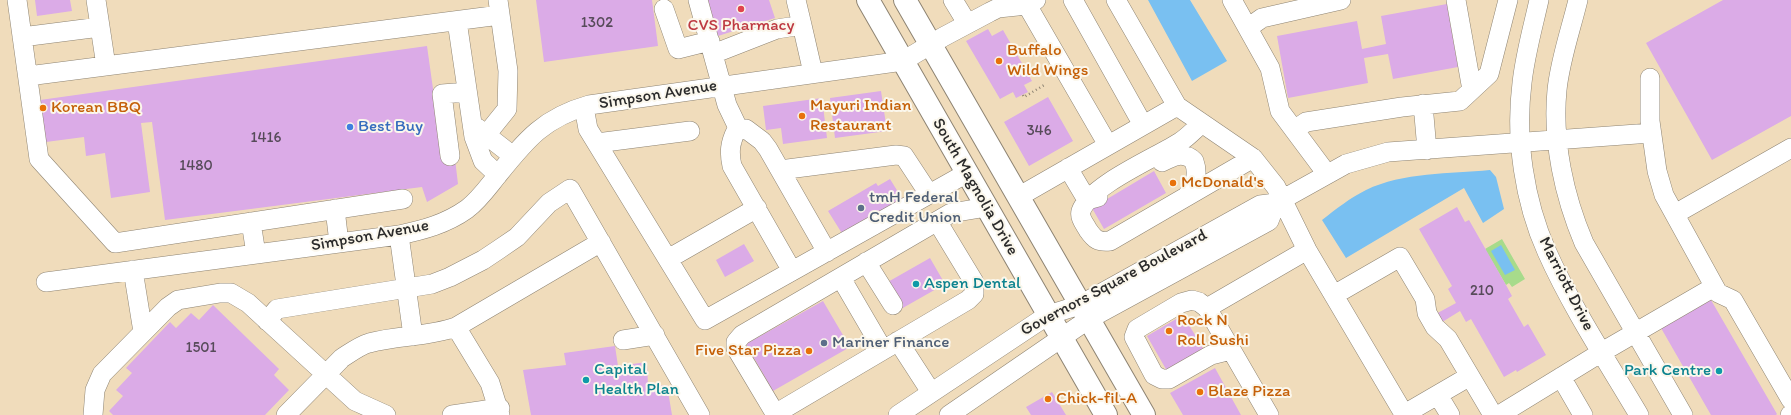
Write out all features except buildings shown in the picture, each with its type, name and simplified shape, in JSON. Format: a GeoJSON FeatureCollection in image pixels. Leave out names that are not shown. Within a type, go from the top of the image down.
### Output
{"type":"FeatureCollection","features":[{"type":"Feature","properties":{"kind":"main road","name":"South Magnolia Drive"},"geometry":{"type":"LineString","coordinates":[[868,0],[1106,415]]}},
{"type":"Feature","properties":{"kind":"main road","name":"South Magnolia Drive"},"geometry":{"type":"LineString","coordinates":[[906,0],[1144,415]]}},
{"type":"Feature","properties":{"kind":"street"},"geometry":{"type":"LineString","coordinates":[[17,0],[39,159],[115,243],[403,199]]}},
{"type":"Feature","properties":{"kind":"street"},"geometry":{"type":"LineString","coordinates":[[96,0],[106,66]]}},
{"type":"Feature","properties":{"kind":"street"},"geometry":{"type":"LineString","coordinates":[[698,0],[727,105],[738,130]]}},
{"type":"Feature","properties":{"kind":"street"},"geometry":{"type":"LineString","coordinates":[[796,0],[813,73]]}},
{"type":"Feature","properties":{"kind":"street"},"geometry":{"type":"LineString","coordinates":[[953,0],[967,23]]}},
{"type":"Feature","properties":{"kind":"street"},"geometry":{"type":"LineString","coordinates":[[1073,0],[1143,125]]}},
{"type":"Feature","properties":{"kind":"street"},"geometry":{"type":"LineString","coordinates":[[1116,0],[1177,106],[1201,124],[1253,158],[1266,173],[1307,250],[1403,415],[1470,376]]}},
{"type":"Feature","properties":{"kind":"street"},"geometry":{"type":"LineString","coordinates":[[1232,0],[1270,68],[1280,111],[1327,174]]}},
{"type":"Feature","properties":{"kind":"street"},"geometry":{"type":"LineString","coordinates":[[1248,28],[1262,18],[1341,0]]}},
{"type":"Feature","properties":{"kind":"street"},"geometry":{"type":"LineString","coordinates":[[1456,0],[1472,90]]}},
{"type":"Feature","properties":{"kind":"street"},"geometry":{"type":"LineString","coordinates":[[1294,130],[1306,122],[1423,104],[1460,101],[1489,74],[1508,0]]}},
{"type":"Feature","properties":{"kind":"street","name":"Marriott Drive"},"geometry":{"type":"LineString","coordinates":[[1539,0],[1522,83],[1521,143],[1523,168],[1534,215],[1546,252],[1571,299],[1639,415]]}},
{"type":"Feature","properties":{"kind":"street"},"geometry":{"type":"LineString","coordinates":[[1578,0],[1557,90],[1558,140],[1566,193],[1574,219],[1584,242],[1683,415]]}},
{"type":"Feature","properties":{"kind":"street"},"geometry":{"type":"LineString","coordinates":[[1032,2],[1108,145]]}},
{"type":"Feature","properties":{"kind":"street","name":"Simpson Avenue"},"geometry":{"type":"LineString","coordinates":[[46,282],[399,235],[426,230],[452,218],[468,208],[482,195],[530,137],[545,124],[573,110],[721,85],[903,61],[967,23],[998,8],[1032,2]]}},
{"type":"Feature","properties":{"kind":"street"},"geometry":{"type":"LineString","coordinates":[[28,76],[457,21],[499,8],[508,71],[507,109],[479,129],[474,137],[483,161],[498,175]]}},
{"type":"Feature","properties":{"kind":"street"},"geometry":{"type":"LineString","coordinates":[[664,9],[678,49],[711,47],[777,29],[802,25]]}},
{"type":"Feature","properties":{"kind":"street"},"geometry":{"type":"LineString","coordinates":[[457,21],[467,92],[479,129],[513,156]]}},
{"type":"Feature","properties":{"kind":"street"},"geometry":{"type":"LineString","coordinates":[[22,37],[100,27]]}},
{"type":"Feature","properties":{"kind":"street"},"geometry":{"type":"LineString","coordinates":[[1650,78],[1651,133],[1664,195],[1714,287],[1718,292],[1733,300],[1791,400]]}},
{"type":"Feature","properties":{"kind":"street"},"geometry":{"type":"LineString","coordinates":[[450,156],[442,94],[467,92]]}},
{"type":"Feature","properties":{"kind":"street"},"geometry":{"type":"LineString","coordinates":[[1423,104],[1427,150]]}},
{"type":"Feature","properties":{"kind":"street"},"geometry":{"type":"LineString","coordinates":[[1018,197],[1177,106]]}},
{"type":"Feature","properties":{"kind":"street"},"geometry":{"type":"LineString","coordinates":[[584,107],[588,128],[705,320],[967,173]]}},
{"type":"Feature","properties":{"kind":"street"},"geometry":{"type":"LineString","coordinates":[[1201,124],[1180,142],[1099,188],[1087,200],[1081,212],[1082,220],[1094,239],[1101,242],[1110,241],[1253,158]]}},
{"type":"Feature","properties":{"kind":"street"},"geometry":{"type":"LineString","coordinates":[[792,271],[732,166],[729,156],[730,143],[736,131],[746,129],[762,141],[827,252]]}},
{"type":"Feature","properties":{"kind":"street"},"geometry":{"type":"LineString","coordinates":[[597,143],[690,132]]}},
{"type":"Feature","properties":{"kind":"street"},"geometry":{"type":"LineString","coordinates":[[1280,201],[1346,164],[1388,152],[1651,133]]}},
{"type":"Feature","properties":{"kind":"street"},"geometry":{"type":"LineString","coordinates":[[1180,142],[1192,150],[1202,160],[1205,174],[1203,188]]}},
{"type":"Feature","properties":{"kind":"street"},"geometry":{"type":"LineString","coordinates":[[1675,214],[1791,148]]}},
{"type":"Feature","properties":{"kind":"street"},"geometry":{"type":"LineString","coordinates":[[780,170],[896,155],[904,156],[929,194]]}},
{"type":"Feature","properties":{"kind":"street"},"geometry":{"type":"LineString","coordinates":[[1087,200],[1104,195],[1164,161],[1176,156],[1184,155],[1194,161],[1197,173],[1194,187],[1186,197]]}},
{"type":"Feature","properties":{"kind":"street"},"geometry":{"type":"LineString","coordinates":[[1068,168],[1087,200]]}},
{"type":"Feature","properties":{"kind":"street"},"geometry":{"type":"LineString","coordinates":[[268,321],[277,309],[432,284],[450,277],[483,260],[517,237],[549,203],[570,189],[700,415]]}},
{"type":"Feature","properties":{"kind":"street","name":"Governors Square Boulevard"},"geometry":{"type":"LineString","coordinates":[[898,415],[1048,315],[1084,312],[1269,221],[1280,201]]}},
{"type":"Feature","properties":{"kind":"street"},"geometry":{"type":"LineString","coordinates":[[937,221],[974,282],[974,294],[968,300],[776,414],[736,348],[736,342],[742,335],[866,262],[937,221],[952,213],[987,207]]}},
{"type":"Feature","properties":{"kind":"street"},"geometry":{"type":"LineString","coordinates":[[668,260],[757,208]]}},
{"type":"Feature","properties":{"kind":"street"},"geometry":{"type":"LineString","coordinates":[[335,209],[339,242]]}},
{"type":"Feature","properties":{"kind":"street"},"geometry":{"type":"LineString","coordinates":[[251,222],[256,254]]}},
{"type":"Feature","properties":{"kind":"street"},"geometry":{"type":"LineString","coordinates":[[399,235],[413,336]]}},
{"type":"Feature","properties":{"kind":"street"},"geometry":{"type":"LineString","coordinates":[[286,415],[342,358],[368,343],[444,331],[456,327],[601,242]]}},
{"type":"Feature","properties":{"kind":"street"},"geometry":{"type":"LineString","coordinates":[[1207,308],[1307,250]]}},
{"type":"Feature","properties":{"kind":"street"},"geometry":{"type":"LineString","coordinates":[[1334,295],[1400,257],[1424,299],[1437,307],[1446,322],[1448,339],[1493,415]]}},
{"type":"Feature","properties":{"kind":"street"},"geometry":{"type":"LineString","coordinates":[[866,262],[893,305]]}},
{"type":"Feature","properties":{"kind":"street"},"geometry":{"type":"LineString","coordinates":[[133,270],[143,332]]}},
{"type":"Feature","properties":{"kind":"street"},"geometry":{"type":"LineString","coordinates":[[841,278],[890,346],[931,392]]}},
{"type":"Feature","properties":{"kind":"street"},"geometry":{"type":"LineString","coordinates":[[1499,415],[1602,352],[1714,287]]}},
{"type":"Feature","properties":{"kind":"street"},"geometry":{"type":"LineString","coordinates":[[93,415],[95,390],[102,374],[168,307],[178,300],[220,293],[231,293],[248,303],[355,401],[386,415]]}},
{"type":"Feature","properties":{"kind":"street"},"geometry":{"type":"LineString","coordinates":[[1231,350],[1211,355],[1169,379],[1162,379],[1154,375],[1136,344],[1134,337],[1137,329],[1181,303],[1192,300],[1207,308],[1269,415]]}},
{"type":"Feature","properties":{"kind":"street","name":"Governors Square Boulevard"},"geometry":{"type":"LineString","coordinates":[[949,415],[1062,338],[1084,312]]}},
{"type":"Feature","properties":{"kind":"street"},"geometry":{"type":"LineString","coordinates":[[452,415],[500,412],[490,384],[456,327]]}},
{"type":"Feature","properties":{"kind":"street"},"geometry":{"type":"LineString","coordinates":[[623,340],[655,335]]}},
{"type":"Feature","properties":{"kind":"street"},"geometry":{"type":"LineString","coordinates":[[1561,377],[1583,415]]}},
{"type":"Feature","properties":{"kind":"street"},"geometry":{"type":"LineString","coordinates":[[1438,395],[1450,415]]}},
{"type":"Feature","properties":{"kind":"path"},"geometry":{"type":"LineString","coordinates":[[1023,95],[1024,97],[1046,84]]}},
{"type":"Feature","properties":{"kind":"green space"},"geometry":{"type":"Polygon","coordinates":[[[1502,239],[1525,279],[1512,287],[1509,283],[1506,285],[1485,249],[1502,239]]]}},
{"type":"Feature","properties":{"kind":"water"},"geometry":{"type":"Polygon","coordinates":[[[1148,0],[1190,0],[1227,61],[1192,81],[1148,0]]]}},
{"type":"Feature","properties":{"kind":"water"},"geometry":{"type":"Polygon","coordinates":[[[1490,170],[1496,177],[1504,209],[1483,223],[1464,188],[1346,258],[1322,220],[1354,197],[1380,184],[1411,177],[1490,170]]]}},
{"type":"Feature","properties":{"kind":"water"},"geometry":{"type":"Polygon","coordinates":[[[1501,245],[1515,270],[1505,275],[1491,251],[1501,245]]]}},
{"type":"Feature","properties":{"kind":"place","name":"CVS Pharmacy"},"geometry":{"type":"Point","coordinates":[741,9]}},
{"type":"Feature","properties":{"kind":"place","name":"Buffalo Wild Wings"},"geometry":{"type":"Point","coordinates":[999,61]}},
{"type":"Feature","properties":{"kind":"place","name":"Korean BBQ"},"geometry":{"type":"Point","coordinates":[43,108]}},
{"type":"Feature","properties":{"kind":"place","name":"Mayuri Indian Restaurant"},"geometry":{"type":"Point","coordinates":[802,116]}},
{"type":"Feature","properties":{"kind":"place","name":"Best Buy"},"geometry":{"type":"Point","coordinates":[350,127]}},
{"type":"Feature","properties":{"kind":"place","name":"McDonald's"},"geometry":{"type":"Point","coordinates":[1173,183]}},
{"type":"Feature","properties":{"kind":"place","name":"tmH Federal Credit Union"},"geometry":{"type":"Point","coordinates":[861,208]}},
{"type":"Feature","properties":{"kind":"place","name":"Aspen Dental"},"geometry":{"type":"Point","coordinates":[916,284]}},
{"type":"Feature","properties":{"kind":"place","name":"Rock N Roll Sushi"},"geometry":{"type":"Point","coordinates":[1169,331]}},
{"type":"Feature","properties":{"kind":"place","name":"Mariner Finance"},"geometry":{"type":"Point","coordinates":[824,343]}},
{"type":"Feature","properties":{"kind":"place","name":"Five Star Pizza"},"geometry":{"type":"Point","coordinates":[809,351]}},
{"type":"Feature","properties":{"kind":"place","name":"Park Centre"},"geometry":{"type":"Point","coordinates":[1719,371]}},
{"type":"Feature","properties":{"kind":"place","name":"Capital Health Plan"},"geometry":{"type":"Point","coordinates":[586,380]}},
{"type":"Feature","properties":{"kind":"place","name":"Blaze Pizza"},"geometry":{"type":"Point","coordinates":[1200,392]}},
{"type":"Feature","properties":{"kind":"place","name":"Chick-fil-A"},"geometry":{"type":"Point","coordinates":[1048,399]}}]}
